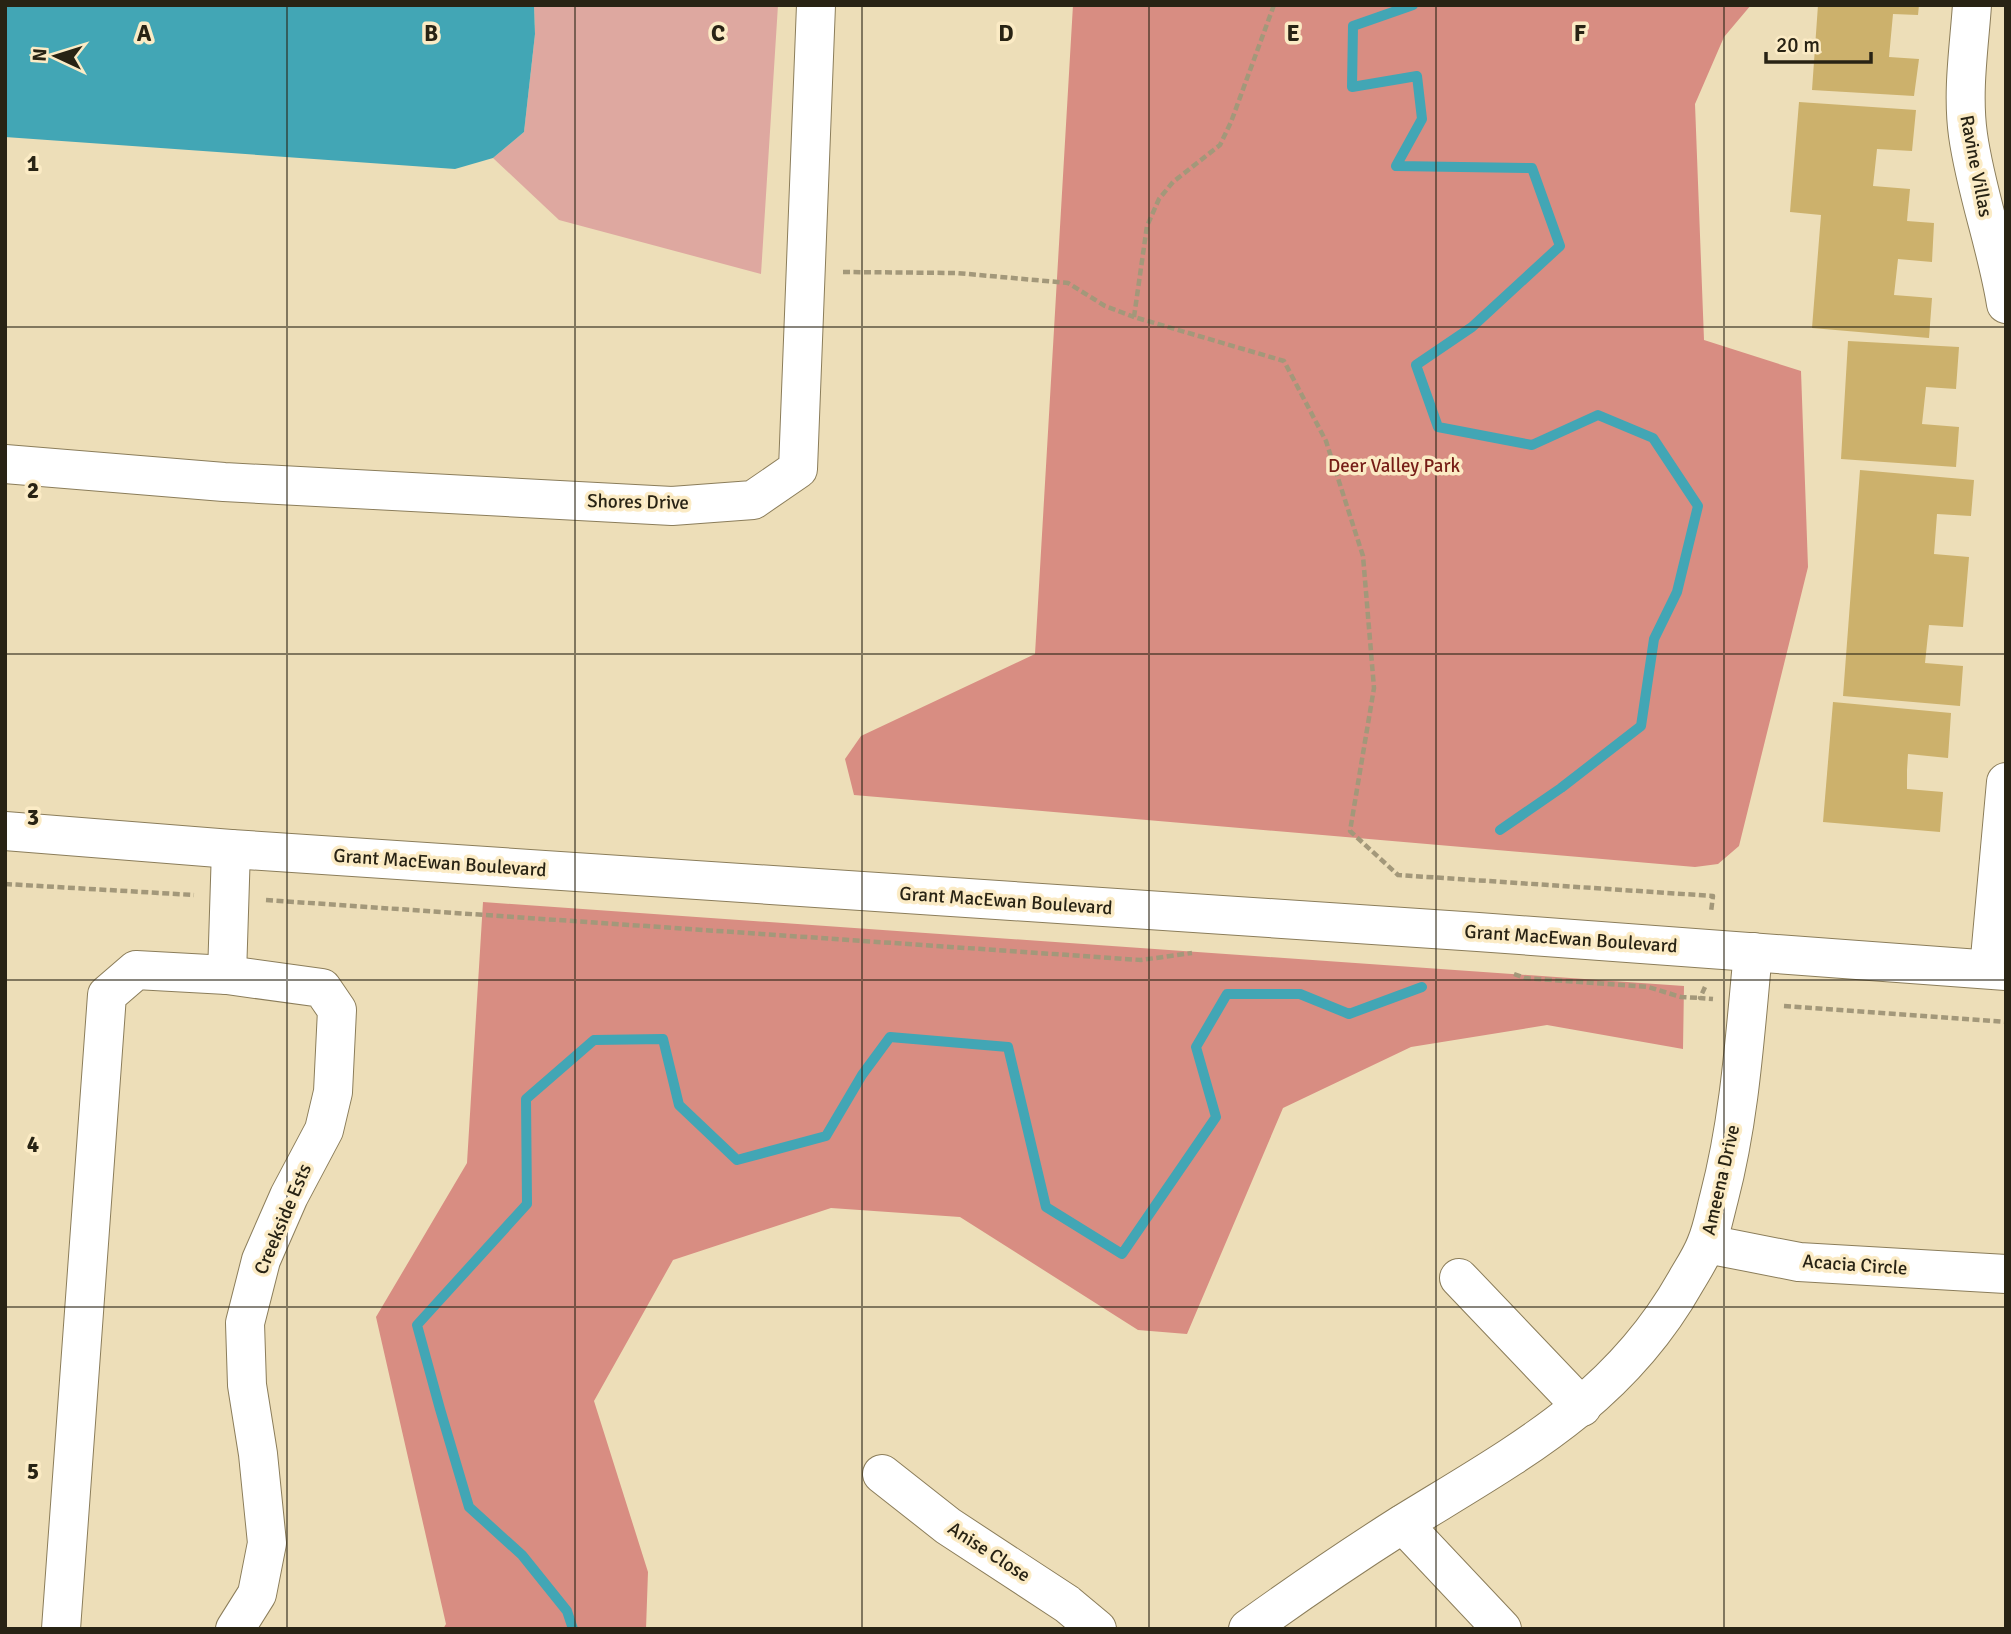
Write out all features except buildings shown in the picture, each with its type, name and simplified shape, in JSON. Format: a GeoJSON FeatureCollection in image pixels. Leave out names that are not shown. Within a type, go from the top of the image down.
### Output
{"type":"FeatureCollection","features":[{"type":"Feature","properties":{"kind":"street","name":"Shores Drive"},"geometry":{"type":"LineString","coordinates":[[5,464],[224,482],[672,506],[753,500],[798,469],[816,5]]}},
{"type":"Feature","properties":{"kind":"street","name":"Ravine Villas"},"geometry":{"type":"LineString","coordinates":[[1972,5],[1965,100],[1968,136],[1984,212],[2005,290]]}},
{"type":"Feature","properties":{"kind":"street"},"geometry":{"type":"LineString","coordinates":[[1997,970],[2006,782]]}},
{"type":"Feature","properties":{"kind":"street","name":"Grant MacEwan Boulevard"},"geometry":{"type":"LineString","coordinates":[[5,831],[231,849],[1997,970]]}},
{"type":"Feature","properties":{"kind":"street"},"geometry":{"type":"LineString","coordinates":[[227,975],[231,849]]}},
{"type":"Feature","properties":{"kind":"street","name":"Ameena Drive"},"geometry":{"type":"LineString","coordinates":[[1248,1629],[1323,1575],[1521,1452],[1613,1379],[1645,1344],[1672,1306],[1707,1244],[1736,1115],[1753,952]]}},
{"type":"Feature","properties":{"kind":"street","name":"Creekside Ests"},"geometry":{"type":"LineString","coordinates":[[61,1629],[107,995],[136,971],[227,975],[321,988],[337,1010],[333,1092],[324,1130],[289,1196],[261,1260],[245,1323],[247,1385],[258,1454],[267,1543],[257,1594],[235,1629]]}},
{"type":"Feature","properties":{"kind":"street","name":"Acacia Circle"},"geometry":{"type":"LineString","coordinates":[[1707,1244],[1798,1262],[2006,1275]]}},
{"type":"Feature","properties":{"kind":"street"},"geometry":{"type":"LineString","coordinates":[[1459,1278],[1582,1406]]}},
{"type":"Feature","properties":{"kind":"street","name":"Anise Close"},"geometry":{"type":"LineString","coordinates":[[882,1474],[948,1526],[1067,1604],[1097,1629]]}},
{"type":"Feature","properties":{"kind":"street"},"geometry":{"type":"LineString","coordinates":[[1403,1524],[1502,1629]]}},
{"type":"Feature","properties":{"kind":"path"},"geometry":{"type":"LineString","coordinates":[[1134,317],[1147,226],[1159,199],[1173,182],[1220,145],[1274,5]]}},
{"type":"Feature","properties":{"kind":"path"},"geometry":{"type":"LineString","coordinates":[[805,272],[957,273],[1068,283],[1105,306],[1134,317],[1284,361],[1325,441],[1363,556],[1374,688],[1350,831],[1398,875],[1713,896],[1706,949],[1706,986],[1700,998]]}},
{"type":"Feature","properties":{"kind":"path"},"geometry":{"type":"LineString","coordinates":[[5,884],[1141,960],[1202,951]]}},
{"type":"Feature","properties":{"kind":"path"},"geometry":{"type":"LineString","coordinates":[[1506,970],[1525,978],[1648,988],[1681,997],[2006,1022]]}},
{"type":"Feature","properties":{"kind":"shaded area"},"geometry":{"type":"Polygon","coordinates":[[[534,5],[778,5],[761,274],[559,220],[493,158],[524,132],[535,34],[534,5]]]}},
{"type":"Feature","properties":{"kind":"green space","name":"Deer Valley Park"},"geometry":{"type":"Polygon","coordinates":[[[1073,5],[1751,5],[1724,37],[1695,104],[1704,340],[1801,371],[1808,567],[1739,846],[1718,864],[1695,867],[854,795],[845,759],[861,736],[1035,654],[1073,5]]]}},
{"type":"Feature","properties":{"kind":"green space"},"geometry":{"type":"Polygon","coordinates":[[[483,902],[1684,986],[1683,1049],[1547,1025],[1411,1047],[1283,1108],[1187,1334],[1138,1330],[960,1217],[831,1208],[673,1260],[594,1401],[648,1572],[646,1629],[443,1629],[446,1624],[376,1317],[467,1163],[483,902]]]}},
{"type":"Feature","properties":{"kind":"water"},"geometry":{"type":"Polygon","coordinates":[[[5,5],[534,5],[535,34],[524,132],[493,158],[455,169],[5,137],[5,5]]]}},
{"type":"Feature","properties":{"kind":"waterway"},"geometry":{"type":"LineString","coordinates":[[1413,5],[1353,26],[1352,87],[1417,76],[1422,119],[1396,166],[1532,168],[1560,246],[1472,327],[1416,365],[1438,427],[1532,445],[1598,415],[1653,438],[1698,506],[1677,592],[1654,639],[1641,726],[1561,788],[1500,830]]}},
{"type":"Feature","properties":{"kind":"waterway"},"geometry":{"type":"LineString","coordinates":[[573,1629],[567,1611],[522,1555],[469,1507],[417,1325],[527,1204],[526,1099],[594,1040],[663,1039],[679,1105],[737,1160],[826,1136],[862,1075],[890,1037],[1008,1047],[1046,1207],[1122,1254],[1216,1117],[1196,1047],[1227,994],[1300,994],[1349,1014],[1422,987]]}}]}
